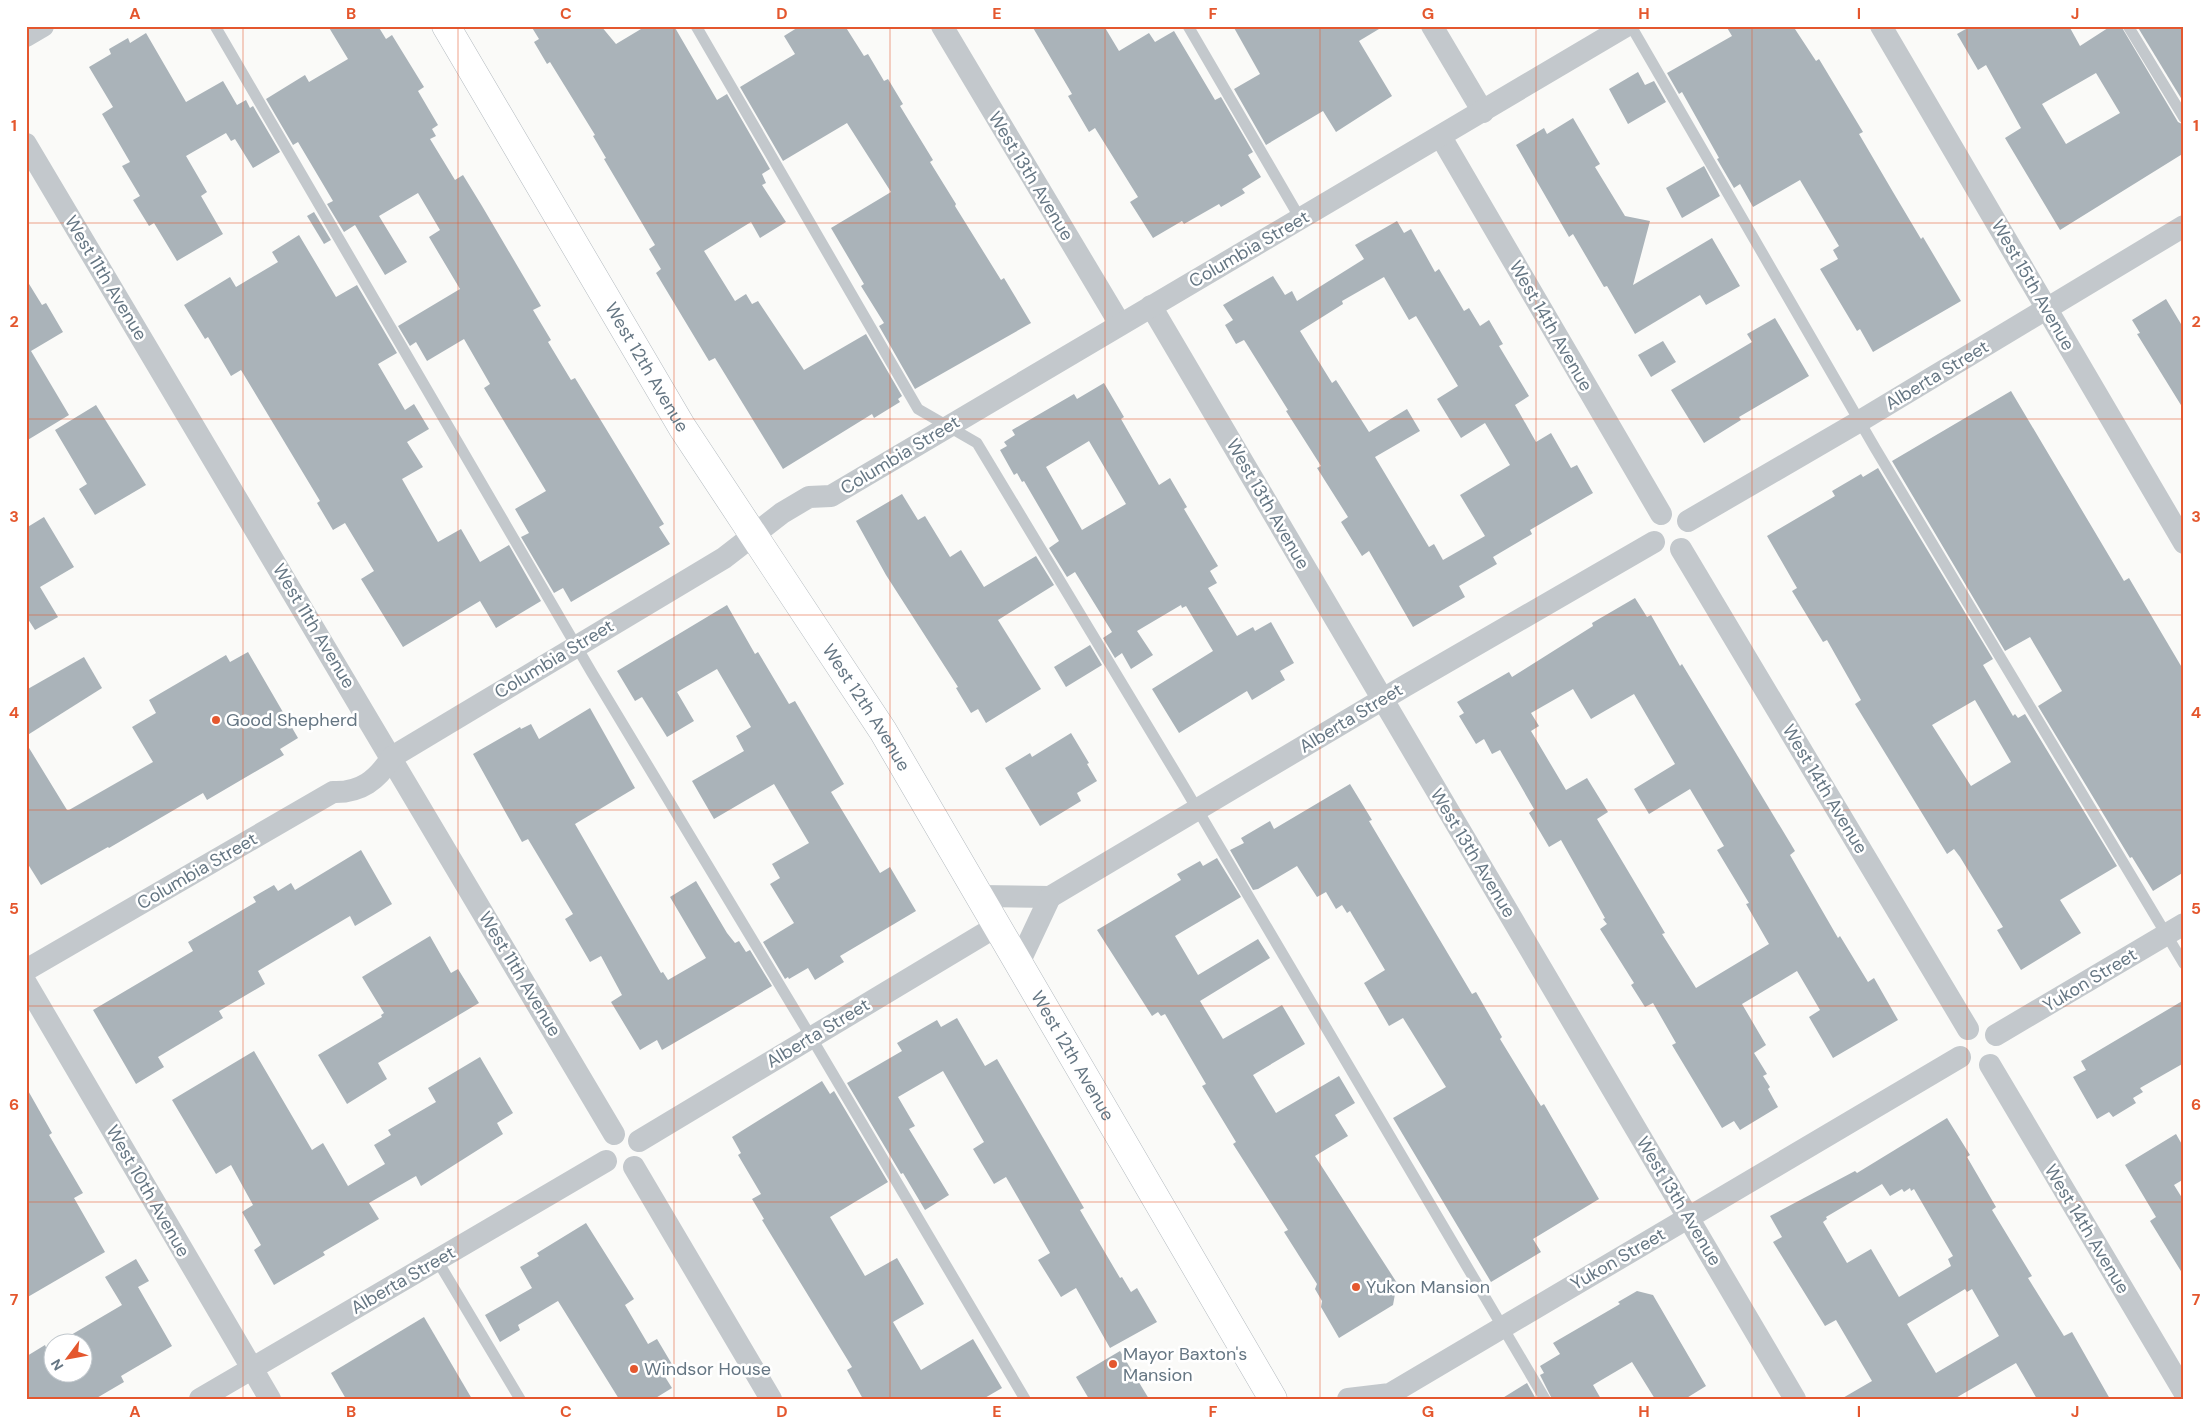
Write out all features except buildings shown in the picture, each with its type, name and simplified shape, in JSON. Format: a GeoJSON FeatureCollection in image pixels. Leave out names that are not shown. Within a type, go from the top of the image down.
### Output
{"type":"FeatureCollection","features":[{"type":"Feature","properties":{"kind":"street"},"geometry":{"type":"LineString","coordinates":[[26,36],[43,26]]}},
{"type":"Feature","properties":{"kind":"street","name":"West 12th Avenue"},"geometry":{"type":"LineString","coordinates":[[446,26],[682,426],[882,731],[1273,1399]]}},
{"type":"Feature","properties":{"kind":"street","name":"West 13th Avenue"},"geometry":{"type":"LineString","coordinates":[[942,26],[1120,324]]}},
{"type":"Feature","properties":{"kind":"street"},"geometry":{"type":"LineString","coordinates":[[1432,26],[1483,112]]}},
{"type":"Feature","properties":{"kind":"street","name":"Columbia Street"},"geometry":{"type":"LineString","coordinates":[[26,970],[333,792],[351,792],[381,774],[392,756],[724,558],[782,513],[809,497],[831,496],[1120,324],[1301,220],[1626,26]]}},
{"type":"Feature","properties":{"kind":"street","name":"West 15th Avenue"},"geometry":{"type":"LineString","coordinates":[[1881,26],[2184,543]]}},
{"type":"Feature","properties":{"kind":"street","name":"West 14th Avenue"},"geometry":{"type":"LineString","coordinates":[[1441,137],[1661,514]]}},
{"type":"Feature","properties":{"kind":"street","name":"West 11th Avenue"},"geometry":{"type":"LineString","coordinates":[[26,144],[392,756],[614,1134]]}},
{"type":"Feature","properties":{"kind":"street","name":"Alberta Street"},"geometry":{"type":"LineString","coordinates":[[1688,522],[1860,422],[2184,226]]}},
{"type":"Feature","properties":{"kind":"street","name":"West 13th Avenue"},"geometry":{"type":"LineString","coordinates":[[1151,306],[1795,1399]]}},
{"type":"Feature","properties":{"kind":"street"},"geometry":{"type":"LineString","coordinates":[[1666,512],[1679,513],[1688,522],[1691,534],[1686,545],[1681,549],[1669,552],[1663,550],[1654,542],[1651,536],[1652,524],[1661,514],[1666,512]]}},
{"type":"Feature","properties":{"kind":"street","name":"Alberta Street"},"geometry":{"type":"LineString","coordinates":[[1050,897],[1382,700],[1654,542]]}},
{"type":"Feature","properties":{"kind":"street","name":"West 14th Avenue"},"geometry":{"type":"LineString","coordinates":[[1681,549],[1968,1029]]}},
{"type":"Feature","properties":{"kind":"street"},"geometry":{"type":"LineString","coordinates":[[979,896],[1050,897],[1019,963]]}},
{"type":"Feature","properties":{"kind":"street","name":"Alberta Street"},"geometry":{"type":"LineString","coordinates":[[639,1140],[997,926]]}},
{"type":"Feature","properties":{"kind":"street","name":"Yukon Street"},"geometry":{"type":"LineString","coordinates":[[1996,1036],[2175,929]]}},
{"type":"Feature","properties":{"kind":"street","name":"West 10th Avenue"},"geometry":{"type":"LineString","coordinates":[[26,983],[270,1399]]}},
{"type":"Feature","properties":{"kind":"street"},"geometry":{"type":"LineString","coordinates":[[1980,1026],[1992,1031],[1996,1036],[1999,1042],[1998,1055],[1990,1065],[1983,1068],[1970,1066],[1960,1057],[1958,1051],[1959,1038],[1968,1029],[1980,1026]]}},
{"type":"Feature","properties":{"kind":"street","name":"Yukon Street"},"geometry":{"type":"LineString","coordinates":[[1348,1399],[1390,1394],[1502,1326],[1960,1057]]}},
{"type":"Feature","properties":{"kind":"street","name":"West 14th Avenue"},"geometry":{"type":"LineString","coordinates":[[1990,1065],[2184,1392]]}},
{"type":"Feature","properties":{"kind":"street"},"geometry":{"type":"LineString","coordinates":[[628,1133],[639,1140],[642,1154],[634,1167],[619,1170],[606,1161],[603,1153],[605,1146],[614,1134],[628,1133]]}},
{"type":"Feature","properties":{"kind":"street","name":"Alberta Street"},"geometry":{"type":"LineString","coordinates":[[200,1399],[606,1161]]}},
{"type":"Feature","properties":{"kind":"street"},"geometry":{"type":"LineString","coordinates":[[634,1167],[771,1399]]}},
{"type":"Feature","properties":{"kind":"lane"},"geometry":{"type":"LineString","coordinates":[[215,26],[577,646],[812,1037],[1025,1399]]}},
{"type":"Feature","properties":{"kind":"lane"},"geometry":{"type":"LineString","coordinates":[[696,26],[918,409],[977,443],[1198,810],[1545,1399]]}},
{"type":"Feature","properties":{"kind":"lane"},"geometry":{"type":"LineString","coordinates":[[1188,26],[1301,220]]}},
{"type":"Feature","properties":{"kind":"lane"},"geometry":{"type":"LineString","coordinates":[[1631,26],[1860,422],[2175,929],[2184,964]]}},
{"type":"Feature","properties":{"kind":"lane"},"geometry":{"type":"LineString","coordinates":[[2128,26],[2184,118]]}},
{"type":"Feature","properties":{"kind":"lane"},"geometry":{"type":"LineString","coordinates":[[437,1260],[520,1399]]}},
{"type":"Feature","properties":{"kind":"place","name":"Good Shepherd"},"geometry":{"type":"Point","coordinates":[216,720]}},
{"type":"Feature","properties":{"kind":"place","name":"Yukon Mansion"},"geometry":{"type":"Point","coordinates":[1356,1287]}},
{"type":"Feature","properties":{"kind":"place","name":"Mayor Baxton's Mansion"},"geometry":{"type":"Point","coordinates":[1113,1364]}},
{"type":"Feature","properties":{"kind":"place","name":"Windsor House"},"geometry":{"type":"Point","coordinates":[634,1369]}}]}
